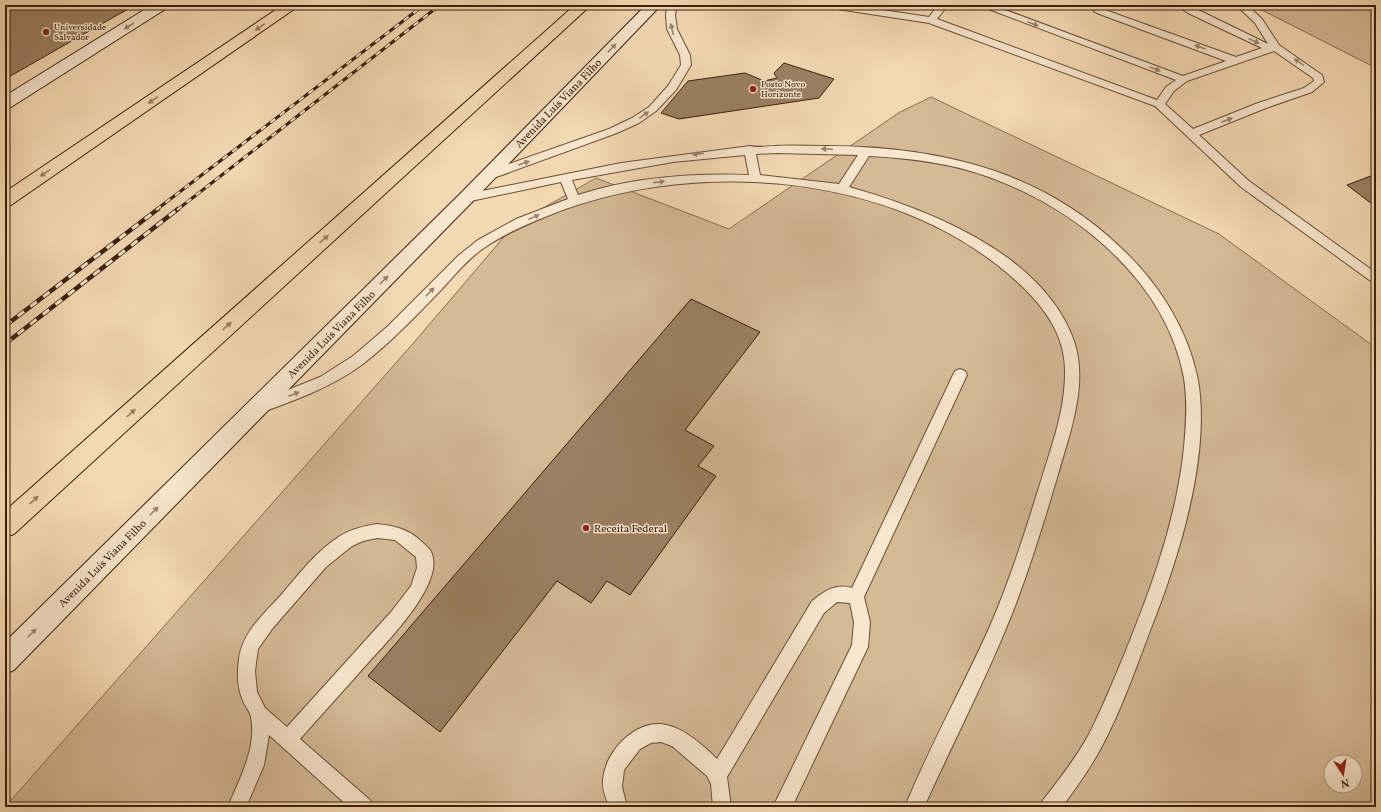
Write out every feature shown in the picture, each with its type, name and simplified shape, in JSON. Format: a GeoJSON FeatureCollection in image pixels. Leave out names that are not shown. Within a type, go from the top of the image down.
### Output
{"type":"FeatureCollection","features":[{"type":"Feature","properties":{"kind":"highway"},"geometry":{"type":"LineString","coordinates":[[5,201],[293,5]]}},
{"type":"Feature","properties":{"kind":"highway"},"geometry":{"type":"LineString","coordinates":[[5,526],[584,5]]}},
{"type":"Feature","properties":{"kind":"main road"},"geometry":{"type":"LineString","coordinates":[[5,103],[162,5]]}},
{"type":"Feature","properties":{"kind":"main road","name":"Avenida Luís Viana Filho"},"geometry":{"type":"LineString","coordinates":[[5,661],[466,198],[654,5]]}},
{"type":"Feature","properties":{"kind":"lane"},"geometry":{"type":"LineString","coordinates":[[487,176],[613,131],[633,123],[648,113],[676,83],[686,68],[687,60],[673,35],[670,24],[672,5]]}},
{"type":"Feature","properties":{"kind":"lane"},"geometry":{"type":"LineString","coordinates":[[830,5],[931,20],[1159,104],[1245,184],[1376,279]]}},
{"type":"Feature","properties":{"kind":"lane"},"geometry":{"type":"LineString","coordinates":[[983,5],[1183,80]]}},
{"type":"Feature","properties":{"kind":"lane"},"geometry":{"type":"LineString","coordinates":[[1094,5],[1098,10],[1105,13],[1237,61]]}},
{"type":"Feature","properties":{"kind":"lane"},"geometry":{"type":"LineString","coordinates":[[1181,5],[1191,11],[1273,48],[1318,77],[1319,82],[1316,86],[1191,134]]}},
{"type":"Feature","properties":{"kind":"lane"},"geometry":{"type":"LineString","coordinates":[[1241,5],[1259,21],[1273,48]]}},
{"type":"Feature","properties":{"kind":"lane"},"geometry":{"type":"LineString","coordinates":[[931,20],[939,6]]}},
{"type":"Feature","properties":{"kind":"lane"},"geometry":{"type":"LineString","coordinates":[[1159,104],[1170,89],[1183,80],[1273,48]]}},
{"type":"Feature","properties":{"kind":"lane"},"geometry":{"type":"LineString","coordinates":[[466,198],[565,176],[654,160],[750,150],[811,149],[866,151],[954,163],[997,175],[1038,192],[1072,212],[1120,253],[1154,294],[1178,334],[1190,373],[1194,423],[1188,481],[1174,541],[1152,609],[1100,733],[1050,807]]}},
{"type":"Feature","properties":{"kind":"lane"},"geometry":{"type":"LineString","coordinates":[[750,150],[755,178]]}},
{"type":"Feature","properties":{"kind":"lane"},"geometry":{"type":"LineString","coordinates":[[842,189],[866,151]]}},
{"type":"Feature","properties":{"kind":"lane"},"geometry":{"type":"LineString","coordinates":[[565,176],[575,201]]}},
{"type":"Feature","properties":{"kind":"lane"},"geometry":{"type":"LineString","coordinates":[[257,408],[322,383],[347,368],[383,338],[480,244],[523,221],[575,201],[612,190],[658,182],[755,178],[809,183],[842,189],[907,211],[964,236],[1006,263],[1031,286],[1050,310],[1063,332],[1072,360],[1071,390],[1063,431],[1038,514],[999,624],[914,807]]}},
{"type":"Feature","properties":{"kind":"lane"},"geometry":{"type":"LineString","coordinates":[[782,807],[860,648],[864,630],[863,619],[856,597],[960,375]]}},
{"type":"Feature","properties":{"kind":"lane"},"geometry":{"type":"LineString","coordinates":[[288,738],[397,618],[417,591],[425,568],[424,554],[408,540],[395,533],[376,531],[357,535],[334,548],[297,588],[258,635],[248,651],[246,674],[247,691],[259,714],[288,738],[363,807]]}},
{"type":"Feature","properties":{"kind":"lane"},"geometry":{"type":"LineString","coordinates":[[717,776],[818,607],[830,596],[843,592],[856,597]]}},
{"type":"Feature","properties":{"kind":"lane"},"geometry":{"type":"LineString","coordinates":[[237,807],[255,763],[260,740],[259,714]]}},
{"type":"Feature","properties":{"kind":"lane"},"geometry":{"type":"LineString","coordinates":[[618,807],[612,791],[613,774],[619,761],[628,748],[640,737],[654,733],[670,734],[704,758],[717,776],[722,807]]}},
{"type":"Feature","properties":{"kind":"shaded area"},"geometry":{"type":"Polygon","coordinates":[[[1252,5],[1376,5],[1376,68],[1252,5]]]}},
{"type":"Feature","properties":{"kind":"shaded area"},"geometry":{"type":"Polygon","coordinates":[[[931,97],[1219,234],[1376,348],[1376,807],[5,807],[416,340],[515,224],[596,178],[729,229],[900,112],[931,97]]]}},
{"type":"Feature","properties":{"kind":"building","name":"Universidade Salvador"},"geometry":{"type":"Polygon","coordinates":[[[5,5],[135,5],[5,79],[5,5]]]}},
{"type":"Feature","properties":{"kind":"building","name":"Posto Novo Horizonte"},"geometry":{"type":"Polygon","coordinates":[[[784,63],[834,79],[819,98],[679,119],[661,113],[688,81],[745,73],[764,81],[777,78],[774,73],[784,63]]]}},
{"type":"Feature","properties":{"kind":"building"},"geometry":{"type":"Polygon","coordinates":[[[1376,174],[1376,207],[1347,185],[1376,174]]]}},
{"type":"Feature","properties":{"kind":"building","name":"Receita Federal"},"geometry":{"type":"Polygon","coordinates":[[[691,299],[760,332],[685,430],[714,446],[698,466],[716,476],[630,595],[607,581],[591,603],[557,581],[440,732],[368,676],[691,299]]]}},
{"type":"Feature","properties":{"kind":"railway"},"geometry":{"type":"LineString","coordinates":[[156,210],[424,5]]}},
{"type":"Feature","properties":{"kind":"railway"},"geometry":{"type":"LineString","coordinates":[[177,210],[440,5]]}},
{"type":"Feature","properties":{"kind":"railway"},"geometry":{"type":"LineString","coordinates":[[5,326],[158,209]]}},
{"type":"Feature","properties":{"kind":"railway"},"geometry":{"type":"LineString","coordinates":[[5,344],[178,209]]}},
{"type":"Feature","properties":{"kind":"place","name":"Universidade Salvador"},"geometry":{"type":"Point","coordinates":[46,32]}},
{"type":"Feature","properties":{"kind":"place","name":"Posto Novo Horizonte"},"geometry":{"type":"Point","coordinates":[753,89]}},
{"type":"Feature","properties":{"kind":"place","name":"Receita Federal"},"geometry":{"type":"Point","coordinates":[586,528]}}]}
